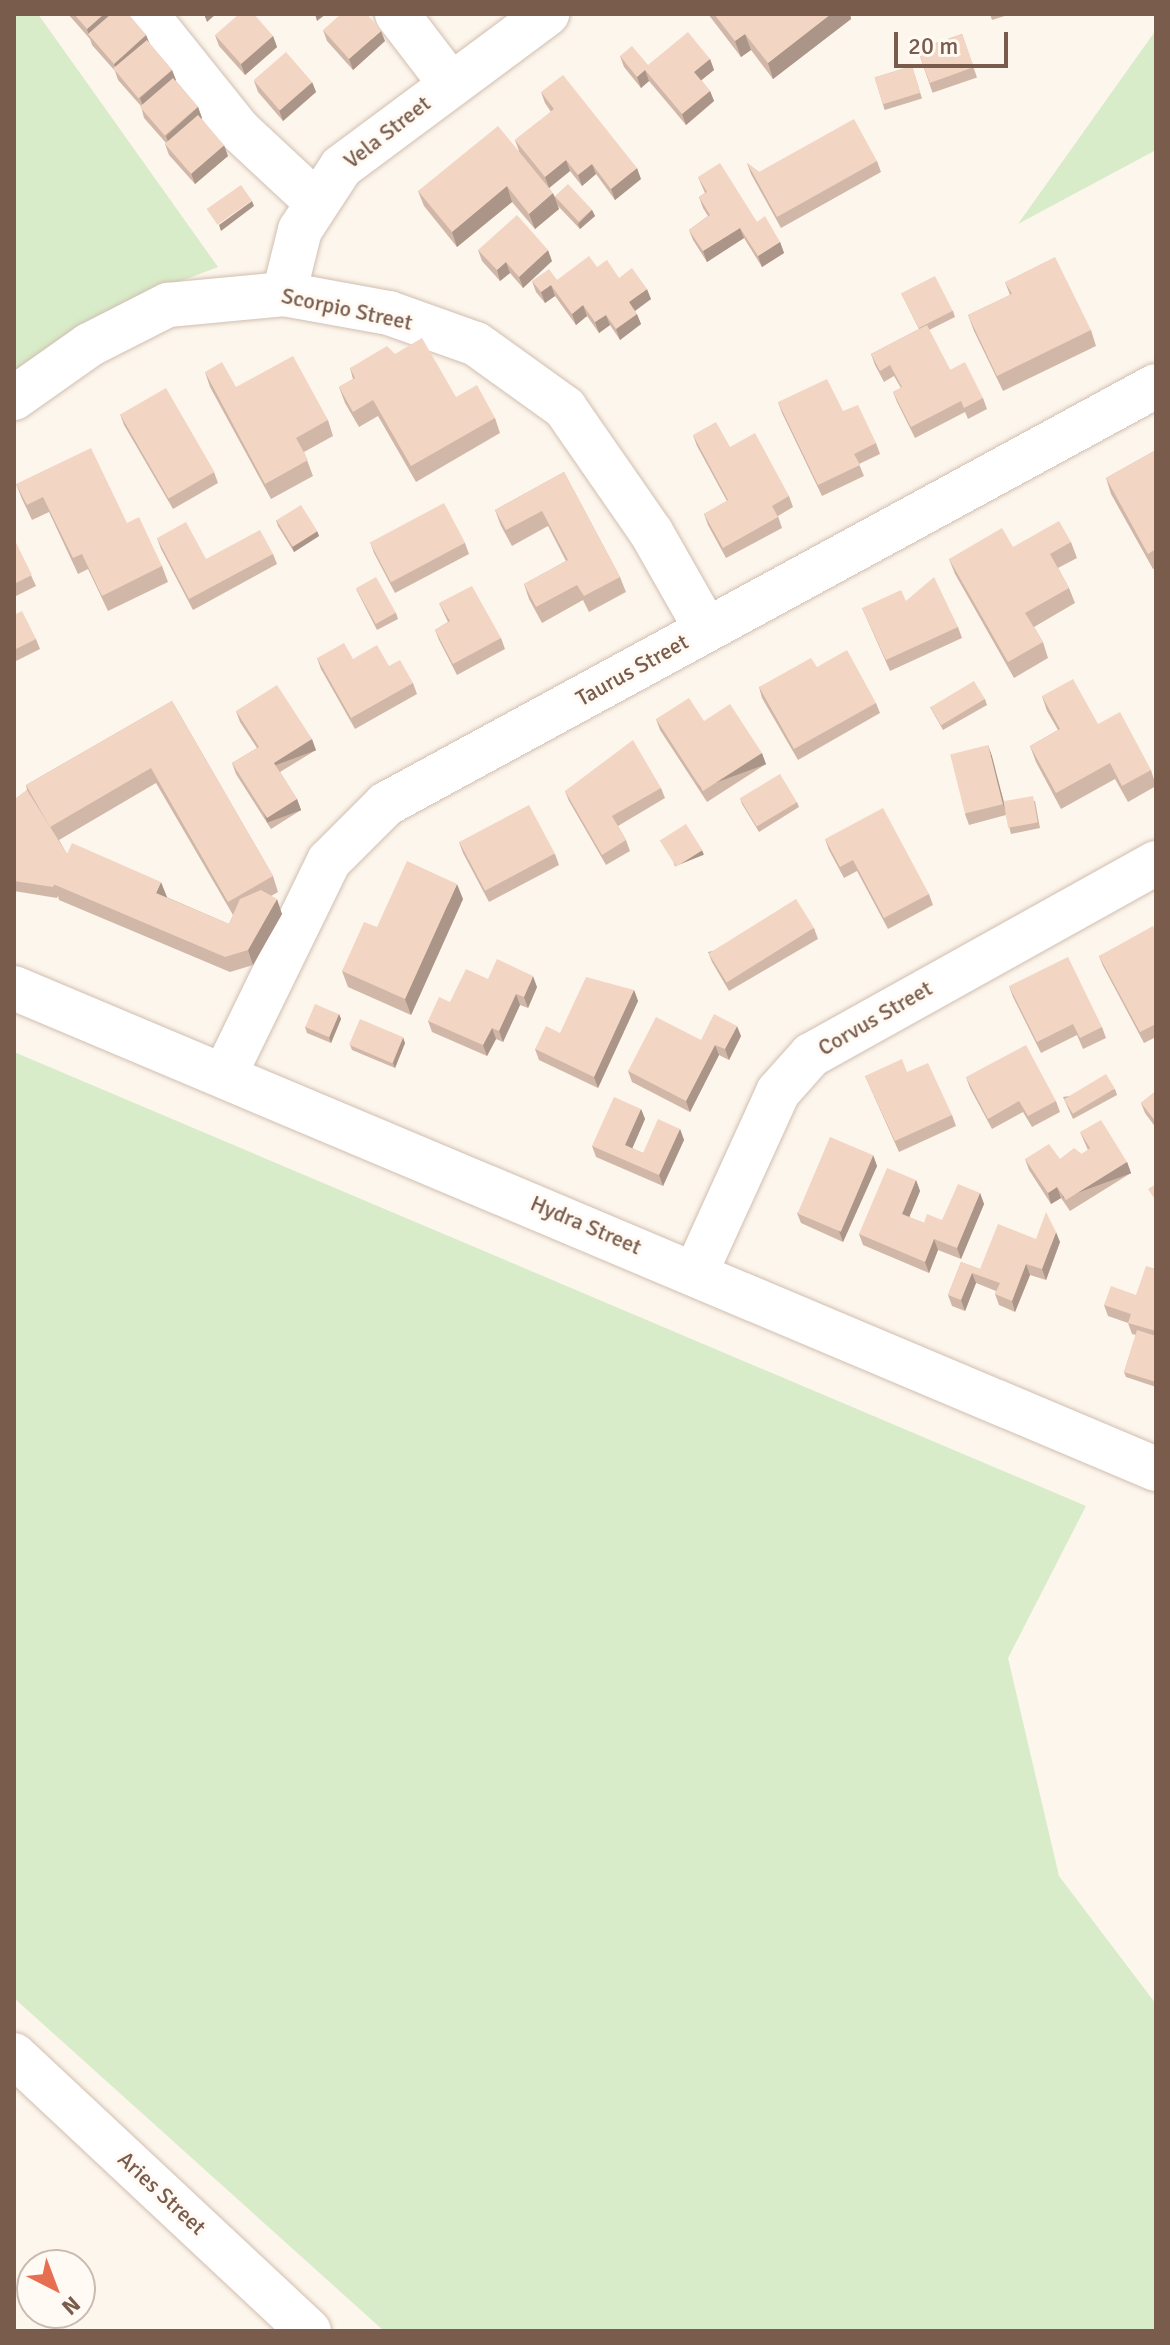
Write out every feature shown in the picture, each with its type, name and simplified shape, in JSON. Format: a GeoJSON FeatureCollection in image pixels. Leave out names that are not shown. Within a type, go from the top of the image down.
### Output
{"type":"FeatureCollection","features":[{"type":"Feature","properties":{"kind":"street"},"geometry":{"type":"LineString","coordinates":[[146,14],[239,130],[314,200]]}},
{"type":"Feature","properties":{"kind":"street"},"geometry":{"type":"LineString","coordinates":[[397,14],[450,83]]}},
{"type":"Feature","properties":{"kind":"street","name":"Vela Street"},"geometry":{"type":"LineString","coordinates":[[284,294],[314,200],[341,167],[450,83],[547,14]]}},
{"type":"Feature","properties":{"kind":"street","name":"Scorpio Street"},"geometry":{"type":"LineString","coordinates":[[14,398],[140,315],[244,293],[284,294],[389,313],[476,344],[536,384],[594,448],[706,629]]}},
{"type":"Feature","properties":{"kind":"street","name":"Taurus Street"},"geometry":{"type":"LineString","coordinates":[[226,1072],[315,886],[347,839],[386,804],[1156,386]]}},
{"type":"Feature","properties":{"kind":"street","name":"Corvus Street"},"geometry":{"type":"LineString","coordinates":[[696,1272],[778,1092],[811,1055],[1156,863]]}},
{"type":"Feature","properties":{"kind":"street","name":"Hydra Street"},"geometry":{"type":"LineString","coordinates":[[14,988],[226,1072],[1156,1469]]}},
{"type":"Feature","properties":{"kind":"street","name":"Aries Street"},"geometry":{"type":"LineString","coordinates":[[14,2055],[309,2331]]}},
{"type":"Feature","properties":{"kind":"green space"},"geometry":{"type":"Polygon","coordinates":[[[14,14],[38,14],[218,267],[144,295],[14,381],[14,14]]]}},
{"type":"Feature","properties":{"kind":"green space"},"geometry":{"type":"Polygon","coordinates":[[[1156,30],[1156,150],[1018,224],[1156,30]]]}},
{"type":"Feature","properties":{"kind":"green space"},"geometry":{"type":"Polygon","coordinates":[[[14,1052],[1086,1506],[1008,1658],[1059,1876],[1156,2004],[1156,2331],[384,2331],[14,1998],[14,1052]]]}},
{"type":"Feature","properties":{"kind":"building"},"geometry":{"type":"Polygon","coordinates":[[[74,14],[104,14],[87,29],[74,14]]]}},
{"type":"Feature","properties":{"kind":"building"},"geometry":{"type":"Polygon","coordinates":[[[111,14],[128,14],[146,35],[114,64],[88,34],[111,14]]]}},
{"type":"Feature","properties":{"kind":"building"},"geometry":{"type":"Polygon","coordinates":[[[239,14],[254,14],[273,36],[241,64],[215,35],[239,14]]]}},
{"type":"Feature","properties":{"kind":"building"},"geometry":{"type":"Polygon","coordinates":[[[341,14],[367,14],[381,31],[349,59],[323,30],[341,14]]]}},
{"type":"Feature","properties":{"kind":"building"},"geometry":{"type":"Polygon","coordinates":[[[714,14],[831,14],[768,63],[745,34],[735,41],[714,14]]]}},
{"type":"Feature","properties":{"kind":"building"},"geometry":{"type":"Polygon","coordinates":[[[688,32],[710,59],[694,72],[710,91],[682,114],[645,70],[637,77],[620,56],[632,46],[648,65],[688,32]]]}},
{"type":"Feature","properties":{"kind":"building"},"geometry":{"type":"Polygon","coordinates":[[[962,34],[974,67],[930,83],[918,50],[962,34]]]}},
{"type":"Feature","properties":{"kind":"building"},"geometry":{"type":"Polygon","coordinates":[[[147,40],[172,70],[138,98],[113,68],[147,40]]]}},
{"type":"Feature","properties":{"kind":"building"},"geometry":{"type":"Polygon","coordinates":[[[286,52],[312,82],[280,110],[254,80],[286,52]]]}},
{"type":"Feature","properties":{"kind":"building"},"geometry":{"type":"Polygon","coordinates":[[[912,66],[920,93],[883,104],[875,77],[912,66]]]}},
{"type":"Feature","properties":{"kind":"building"},"geometry":{"type":"Polygon","coordinates":[[[563,75],[637,168],[611,189],[592,164],[578,175],[566,160],[545,177],[515,140],[554,109],[541,92],[563,75]]]}},
{"type":"Feature","properties":{"kind":"building"},"geometry":{"type":"Polygon","coordinates":[[[173,78],[198,107],[165,136],[140,107],[173,78]]]}},
{"type":"Feature","properties":{"kind":"building"},"geometry":{"type":"Polygon","coordinates":[[[198,115],[224,145],[191,174],[165,144],[198,115]]]}},
{"type":"Feature","properties":{"kind":"building"},"geometry":{"type":"Polygon","coordinates":[[[854,119],[877,161],[777,217],[747,163],[759,172],[854,119]]]}},
{"type":"Feature","properties":{"kind":"building"},"geometry":{"type":"Polygon","coordinates":[[[498,126],[553,193],[529,214],[507,186],[452,232],[418,191],[498,126]]]}},
{"type":"Feature","properties":{"kind":"building"},"geometry":{"type":"Polygon","coordinates":[[[720,163],[757,222],[765,216],[780,242],[758,256],[740,228],[703,251],[689,230],[710,215],[699,197],[707,192],[698,177],[720,163]]]}},
{"type":"Feature","properties":{"kind":"building"},"geometry":{"type":"Polygon","coordinates":[[[568,184],[592,210],[579,222],[555,196],[568,184]]]}},
{"type":"Feature","properties":{"kind":"building"},"geometry":{"type":"Polygon","coordinates":[[[241,185],[252,201],[217,225],[207,209],[241,185]]]}},
{"type":"Feature","properties":{"kind":"building"},"geometry":{"type":"Polygon","coordinates":[[[517,215],[548,250],[519,277],[506,262],[497,270],[478,250],[517,215]]]}},
{"type":"Feature","properties":{"kind":"building"},"geometry":{"type":"Polygon","coordinates":[[[589,256],[597,267],[607,260],[619,278],[632,268],[647,289],[629,302],[637,314],[616,329],[606,315],[595,322],[583,305],[572,314],[551,285],[541,292],[532,281],[549,269],[557,280],[589,256]]]}},
{"type":"Feature","properties":{"kind":"building"},"geometry":{"type":"Polygon","coordinates":[[[1055,257],[1091,330],[997,376],[968,315],[1012,294],[1005,282],[1055,257]]]}},
{"type":"Feature","properties":{"kind":"building"},"geometry":{"type":"Polygon","coordinates":[[[935,276],[953,311],[919,328],[901,293],[935,276]]]}},
{"type":"Feature","properties":{"kind":"building"},"geometry":{"type":"Polygon","coordinates":[[[927,325],[950,370],[965,362],[983,398],[964,408],[961,401],[911,427],[893,392],[902,387],[890,365],[880,371],[871,354],[927,325]]]}},
{"type":"Feature","properties":{"kind":"building"},"geometry":{"type":"Polygon","coordinates":[[[422,338],[456,397],[477,385],[495,418],[411,466],[373,400],[353,412],[339,387],[355,378],[350,368],[387,346],[395,354],[422,338]]]}},
{"type":"Feature","properties":{"kind":"building"},"geometry":{"type":"Polygon","coordinates":[[[293,356],[328,420],[296,438],[308,460],[265,484],[205,372],[222,362],[236,387],[293,356]]]}},
{"type":"Feature","properties":{"kind":"building"},"geometry":{"type":"Polygon","coordinates":[[[827,379],[843,411],[858,405],[876,443],[854,454],[860,465],[818,485],[778,402],[827,379]]]}},
{"type":"Feature","properties":{"kind":"building"},"geometry":{"type":"Polygon","coordinates":[[[166,388],[215,472],[169,499],[120,414],[166,388]]]}},
{"type":"Feature","properties":{"kind":"building"},"geometry":{"type":"Polygon","coordinates":[[[716,422],[730,447],[755,433],[789,496],[772,506],[778,517],[723,548],[704,514],[728,500],[693,435],[716,422]]]}},
{"type":"Feature","properties":{"kind":"building"},"geometry":{"type":"Polygon","coordinates":[[[91,448],[127,523],[139,517],[162,566],[102,596],[82,554],[73,558],[43,497],[27,505],[16,484],[91,448]]]}},
{"type":"Feature","properties":{"kind":"building"},"geometry":{"type":"Polygon","coordinates":[[[1156,450],[1156,549],[1148,554],[1106,478],[1156,450]]]}},
{"type":"Feature","properties":{"kind":"building"},"geometry":{"type":"Polygon","coordinates":[[[564,472],[620,577],[584,596],[577,585],[536,607],[524,584],[568,560],[542,511],[506,530],[495,510],[564,472]]]}},
{"type":"Feature","properties":{"kind":"building"},"geometry":{"type":"Polygon","coordinates":[[[444,503],[465,543],[391,582],[370,542],[444,503]]]}},
{"type":"Feature","properties":{"kind":"building"},"geometry":{"type":"Polygon","coordinates":[[[301,505],[317,531],[293,547],[276,520],[301,505]]]}},
{"type":"Feature","properties":{"kind":"building"},"geometry":{"type":"Polygon","coordinates":[[[1059,521],[1071,542],[1050,554],[1069,588],[1025,613],[1043,642],[1008,662],[949,559],[1002,528],[1013,547],[1059,521]]]}},
{"type":"Feature","properties":{"kind":"building"},"geometry":{"type":"Polygon","coordinates":[[[186,522],[206,559],[260,530],[273,554],[189,599],[157,538],[186,522]]]}},
{"type":"Feature","properties":{"kind":"building"},"geometry":{"type":"Polygon","coordinates":[[[14,539],[32,575],[14,584],[14,539]]]}},
{"type":"Feature","properties":{"kind":"building"},"geometry":{"type":"Polygon","coordinates":[[[376,577],[396,613],[376,624],[356,588],[376,577]]]}},
{"type":"Feature","properties":{"kind":"building"},"geometry":{"type":"Polygon","coordinates":[[[934,577],[958,627],[886,660],[862,608],[901,590],[906,601],[934,577]]]}},
{"type":"Feature","properties":{"kind":"building"},"geometry":{"type":"Polygon","coordinates":[[[472,586],[501,638],[453,664],[435,630],[450,621],[439,603],[472,586]]]}},
{"type":"Feature","properties":{"kind":"building"},"geometry":{"type":"Polygon","coordinates":[[[22,611],[36,639],[14,650],[14,615],[22,611]]]}},
{"type":"Feature","properties":{"kind":"building"},"geometry":{"type":"Polygon","coordinates":[[[344,643],[353,659],[377,645],[389,666],[400,660],[413,683],[351,718],[317,658],[344,643]]]}},
{"type":"Feature","properties":{"kind":"building"},"geometry":{"type":"Polygon","coordinates":[[[847,650],[876,703],[794,749],[759,687],[811,658],[817,667],[847,650]]]}},
{"type":"Feature","properties":{"kind":"building"},"geometry":{"type":"Polygon","coordinates":[[[1073,679],[1098,724],[1120,712],[1151,770],[1122,786],[1110,763],[1056,793],[1030,746],[1060,729],[1042,696],[1073,679]]]}},
{"type":"Feature","properties":{"kind":"building"},"geometry":{"type":"Polygon","coordinates":[[[974,681],[985,699],[941,725],[930,707],[974,681]]]}},
{"type":"Feature","properties":{"kind":"building"},"geometry":{"type":"Polygon","coordinates":[[[277,685],[312,739],[274,763],[297,799],[267,818],[232,763],[259,747],[236,711],[277,685]]]}},
{"type":"Feature","properties":{"kind":"building"},"geometry":{"type":"Polygon","coordinates":[[[689,698],[704,721],[730,704],[762,753],[703,791],[656,719],[689,698]]]}},
{"type":"Feature","properties":{"kind":"building"},"geometry":{"type":"Polygon","coordinates":[[[172,701],[273,876],[228,902],[151,768],[50,827],[26,785],[172,701]]]}},
{"type":"Feature","properties":{"kind":"building"},"geometry":{"type":"Polygon","coordinates":[[[633,740],[661,788],[612,816],[626,840],[602,855],[565,791],[633,740]]]}},
{"type":"Feature","properties":{"kind":"building"},"geometry":{"type":"Polygon","coordinates":[[[988,745],[1003,804],[965,814],[950,754],[988,745]]]}},
{"type":"Feature","properties":{"kind":"building"},"geometry":{"type":"Polygon","coordinates":[[[780,774],[797,802],[757,826],[740,798],[780,774]]]}},
{"type":"Feature","properties":{"kind":"building"},"geometry":{"type":"Polygon","coordinates":[[[27,790],[67,854],[53,887],[14,881],[14,800],[27,790]]]}},
{"type":"Feature","properties":{"kind":"building"},"geometry":{"type":"Polygon","coordinates":[[[1033,796],[1038,823],[1008,828],[1003,801],[1033,796]]]}},
{"type":"Feature","properties":{"kind":"building"},"geometry":{"type":"Polygon","coordinates":[[[529,805],[555,854],[485,891],[459,842],[529,805]]]}},
{"type":"Feature","properties":{"kind":"building"},"geometry":{"type":"Polygon","coordinates":[[[883,808],[929,894],[884,918],[853,860],[840,867],[825,839],[883,808]]]}},
{"type":"Feature","properties":{"kind":"building"},"geometry":{"type":"Polygon","coordinates":[[[686,824],[702,850],[676,867],[660,840],[686,824]]]}},
{"type":"Feature","properties":{"kind":"building"},"geometry":{"type":"Polygon","coordinates":[[[72,843],[161,882],[156,893],[229,924],[240,899],[261,890],[277,899],[248,950],[225,957],[53,884],[72,843]]]}},
{"type":"Feature","properties":{"kind":"building"},"geometry":{"type":"Polygon","coordinates":[[[407,861],[457,884],[405,999],[342,971],[364,922],[377,927],[407,861]]]}},
{"type":"Feature","properties":{"kind":"building"},"geometry":{"type":"Polygon","coordinates":[[[796,899],[814,928],[727,982],[709,954],[796,899]]]}},
{"type":"Feature","properties":{"kind":"building"},"geometry":{"type":"Polygon","coordinates":[[[1153,926],[1156,932],[1156,1024],[1140,1032],[1099,956],[1153,926]]]}},
{"type":"Feature","properties":{"kind":"building"},"geometry":{"type":"Polygon","coordinates":[[[1068,957],[1102,1027],[1080,1038],[1073,1024],[1037,1042],[1009,986],[1068,957]]]}},
{"type":"Feature","properties":{"kind":"building"},"geometry":{"type":"Polygon","coordinates":[[[497,959],[533,976],[524,997],[516,994],[499,1031],[492,1028],[483,1045],[428,1021],[439,997],[450,1002],[466,969],[488,979],[497,959]]]}},
{"type":"Feature","properties":{"kind":"building"},"geometry":{"type":"Polygon","coordinates":[[[586,977],[634,990],[594,1077],[535,1049],[546,1026],[560,1033],[586,977]]]}},
{"type":"Feature","properties":{"kind":"building"},"geometry":{"type":"Polygon","coordinates":[[[315,1004],[339,1014],[329,1037],[305,1027],[315,1004]]]}},
{"type":"Feature","properties":{"kind":"building"},"geometry":{"type":"Polygon","coordinates":[[[714,1014],[737,1026],[725,1049],[715,1045],[686,1101],[628,1071],[656,1017],[701,1040],[714,1014]]]}},
{"type":"Feature","properties":{"kind":"building"},"geometry":{"type":"Polygon","coordinates":[[[360,1019],[403,1037],[392,1063],[349,1045],[360,1019]]]}},
{"type":"Feature","properties":{"kind":"building"},"geometry":{"type":"Polygon","coordinates":[[[1026,1045],[1056,1101],[1028,1116],[1019,1101],[988,1119],[966,1077],[1026,1045]]]}},
{"type":"Feature","properties":{"kind":"building"},"geometry":{"type":"Polygon","coordinates":[[[902,1059],[907,1072],[928,1063],[952,1115],[895,1141],[865,1076],[902,1059]]]}},
{"type":"Feature","properties":{"kind":"building"},"geometry":{"type":"Polygon","coordinates":[[[1106,1074],[1115,1089],[1073,1114],[1064,1099],[1106,1074]]]}},
{"type":"Feature","properties":{"kind":"building"},"geometry":{"type":"Polygon","coordinates":[[[1156,1091],[1156,1122],[1141,1103],[1156,1091]]]}},
{"type":"Feature","properties":{"kind":"building"},"geometry":{"type":"Polygon","coordinates":[[[614,1097],[641,1109],[625,1145],[643,1153],[658,1119],[680,1129],[659,1175],[592,1146],[614,1097]]]}},
{"type":"Feature","properties":{"kind":"building"},"geometry":{"type":"Polygon","coordinates":[[[1101,1120],[1127,1162],[1066,1200],[1057,1187],[1048,1193],[1025,1159],[1049,1144],[1060,1159],[1074,1148],[1082,1154],[1090,1148],[1080,1132],[1101,1120]]]}},
{"type":"Feature","properties":{"kind":"building"},"geometry":{"type":"Polygon","coordinates":[[[830,1137],[873,1155],[841,1232],[798,1213],[830,1137]]]}},
{"type":"Feature","properties":{"kind":"building"},"geometry":{"type":"Polygon","coordinates":[[[887,1168],[916,1180],[902,1214],[924,1223],[927,1214],[942,1220],[958,1184],[980,1193],[957,1248],[934,1239],[925,1262],[859,1234],[887,1168]]]}},
{"type":"Feature","properties":{"kind":"building"},"geometry":{"type":"Polygon","coordinates":[[[1156,1184],[1156,1201],[1148,1189],[1156,1184]]]}},
{"type":"Feature","properties":{"kind":"building"},"geometry":{"type":"Polygon","coordinates":[[[1046,1212],[1056,1232],[1042,1269],[1026,1264],[1012,1301],[995,1294],[1000,1283],[972,1273],[961,1300],[948,1295],[961,1262],[980,1269],[998,1224],[1036,1239],[1046,1212]]]}},
{"type":"Feature","properties":{"kind":"building"},"geometry":{"type":"Polygon","coordinates":[[[1146,1266],[1156,1269],[1156,1331],[1128,1323],[1131,1314],[1104,1305],[1111,1286],[1136,1295],[1146,1266]]]}},
{"type":"Feature","properties":{"kind":"building"},"geometry":{"type":"Polygon","coordinates":[[[1137,1330],[1156,1336],[1156,1382],[1124,1372],[1137,1330]]]}}]}
